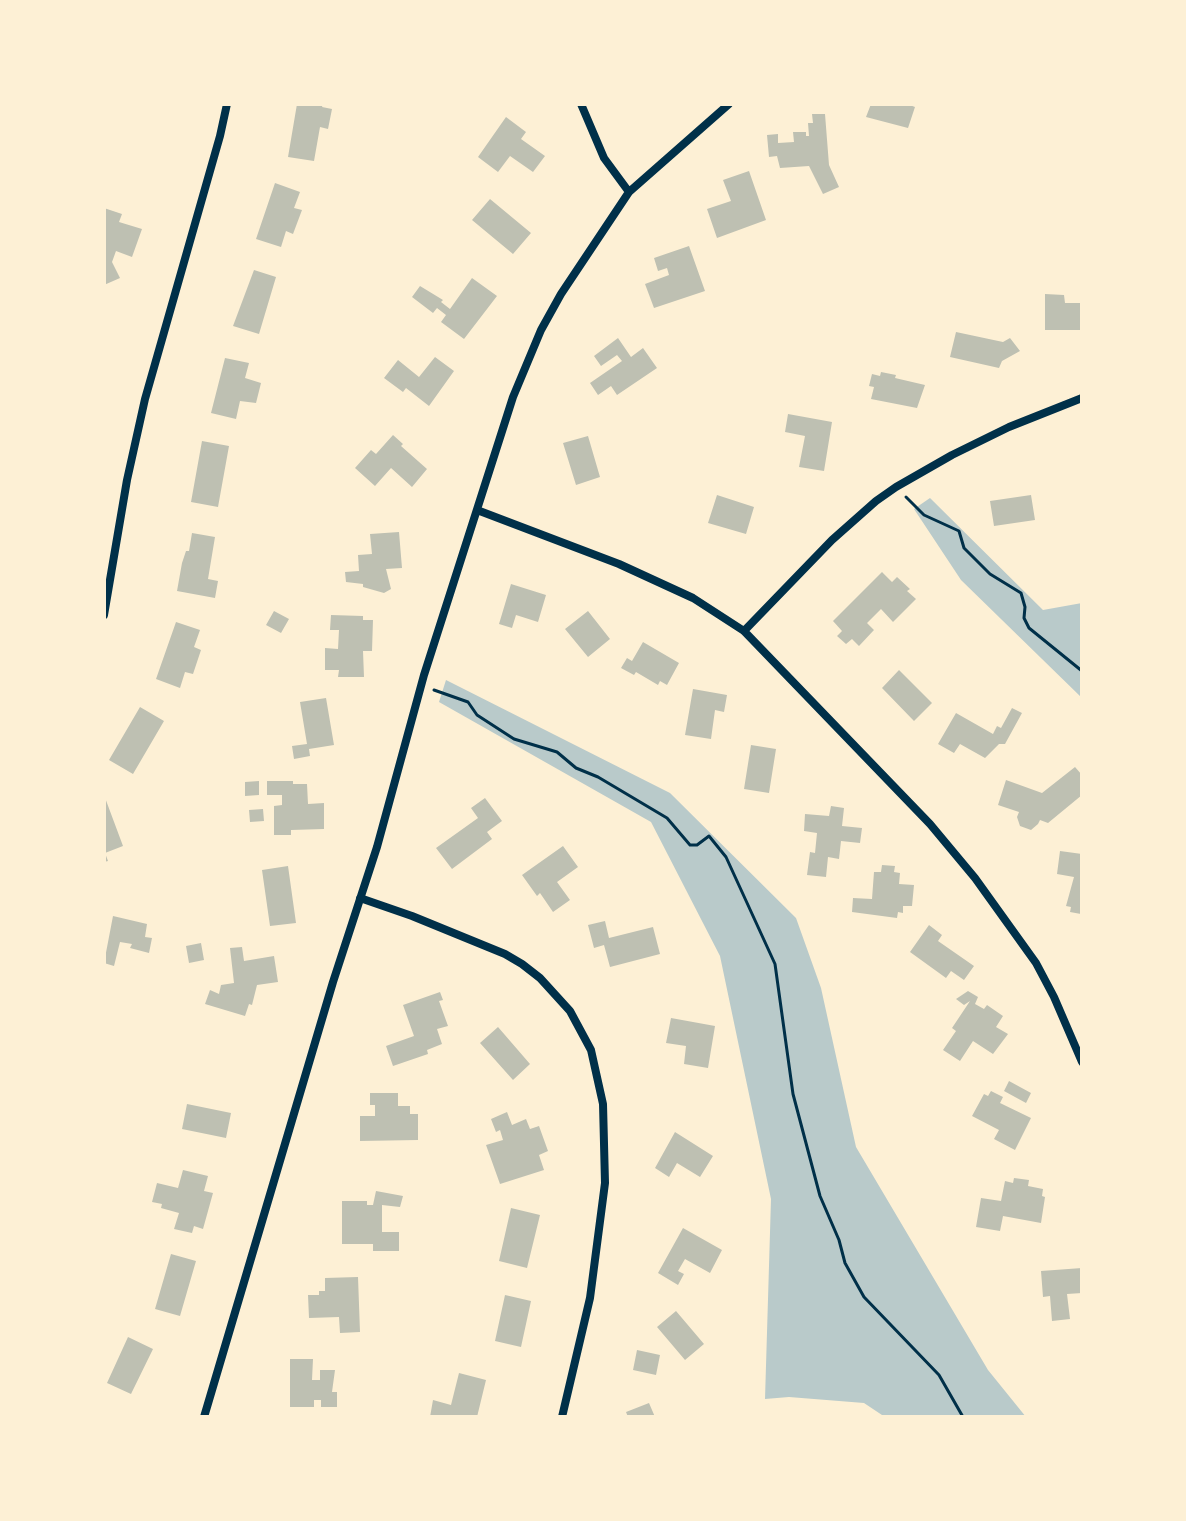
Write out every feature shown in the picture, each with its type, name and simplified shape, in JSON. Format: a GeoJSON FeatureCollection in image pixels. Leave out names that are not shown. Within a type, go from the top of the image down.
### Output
{"type":"FeatureCollection","features":[{"type":"Feature","properties":{"kind":"street"},"geometry":{"type":"LineString","coordinates":[[104,615],[108,564],[145,399],[227,104]]}},
{"type":"Feature","properties":{"kind":"street"},"geometry":{"type":"LineString","coordinates":[[581,104],[604,158],[629,192]]}},
{"type":"Feature","properties":{"kind":"street"},"geometry":{"type":"LineString","coordinates":[[204,1417],[424,675],[513,397],[541,330],[593,243],[629,192],[729,104]]}},
{"type":"Feature","properties":{"kind":"street"},"geometry":{"type":"LineString","coordinates":[[744,631],[832,540],[889,492],[952,455],[1009,427],[1082,398]]}},
{"type":"Feature","properties":{"kind":"street"},"geometry":{"type":"LineString","coordinates":[[477,510],[619,564],[693,598],[744,631],[930,824],[975,878],[1036,963],[1082,1062]]}},
{"type":"Feature","properties":{"kind":"street"},"geometry":{"type":"LineString","coordinates":[[360,898],[412,916],[522,964],[548,985],[570,1011],[591,1050],[603,1104],[605,1183],[590,1298],[562,1417]]}},
{"type":"Feature","properties":{"kind":"path"},"geometry":{"type":"LineString","coordinates":[[916,508],[959,531],[964,548],[990,574],[1021,593],[1024,618],[1029,628],[1082,671]]}},
{"type":"Feature","properties":{"kind":"path"},"geometry":{"type":"LineString","coordinates":[[442,693],[468,702],[477,715],[514,739],[557,752],[576,768],[598,777],[667,818],[690,845],[697,845],[709,836],[726,857],[775,964],[793,1094],[820,1196],[839,1240],[845,1263],[864,1297],[939,1375],[963,1417]]}},
{"type":"Feature","properties":{"kind":"shaded area"},"geometry":{"type":"Polygon","coordinates":[[[930,498],[1043,610],[1082,603],[1082,698],[961,580],[914,509],[930,498]]]}},
{"type":"Feature","properties":{"kind":"shaded area"},"geometry":{"type":"Polygon","coordinates":[[[446,680],[670,793],[796,918],[821,988],[856,1147],[988,1370],[1026,1417],[885,1417],[864,1403],[789,1397],[765,1399],[771,1199],[720,956],[651,822],[439,702],[446,680]]]}},
{"type":"Feature","properties":{"kind":"building"},"geometry":{"type":"Polygon","coordinates":[[[297,104],[323,104],[322,107],[332,109],[328,129],[320,127],[314,161],[288,157],[297,104]]]}},
{"type":"Feature","properties":{"kind":"building"},"geometry":{"type":"Polygon","coordinates":[[[871,104],[907,104],[915,107],[908,128],[866,117],[871,104]]]}},
{"type":"Feature","properties":{"kind":"building"},"geometry":{"type":"Polygon","coordinates":[[[812,114],[825,114],[829,165],[839,187],[823,194],[809,166],[780,168],[777,156],[769,157],[767,135],[778,134],[778,143],[794,142],[793,132],[806,132],[809,136],[808,123],[813,123],[812,114]]]}},
{"type":"Feature","properties":{"kind":"building"},"geometry":{"type":"Polygon","coordinates":[[[506,117],[526,132],[521,139],[545,156],[533,172],[510,156],[498,172],[478,157],[506,117]]]}},
{"type":"Feature","properties":{"kind":"building"},"geometry":{"type":"Polygon","coordinates":[[[749,171],[766,220],[717,238],[707,209],[731,201],[723,180],[749,171]]]}},
{"type":"Feature","properties":{"kind":"building"},"geometry":{"type":"Polygon","coordinates":[[[275,183],[300,192],[294,208],[302,210],[293,234],[286,231],[281,247],[256,239],[275,183]]]}},
{"type":"Feature","properties":{"kind":"building"},"geometry":{"type":"Polygon","coordinates":[[[490,199],[531,233],[513,254],[472,220],[490,199]]]}},
{"type":"Feature","properties":{"kind":"building"},"geometry":{"type":"Polygon","coordinates":[[[104,208],[122,214],[119,222],[142,229],[132,257],[116,251],[112,262],[120,278],[104,285],[104,208]]]}},
{"type":"Feature","properties":{"kind":"building"},"geometry":{"type":"Polygon","coordinates":[[[689,246],[705,291],[654,308],[645,284],[669,275],[667,268],[658,271],[654,258],[689,246]]]}},
{"type":"Feature","properties":{"kind":"building"},"geometry":{"type":"Polygon","coordinates":[[[254,270],[276,277],[259,334],[233,326],[254,270]]]}},
{"type":"Feature","properties":{"kind":"building"},"geometry":{"type":"Polygon","coordinates":[[[472,278],[497,296],[464,339],[441,322],[446,315],[437,308],[433,313],[412,297],[420,286],[443,300],[441,302],[450,309],[472,278]]]}},
{"type":"Feature","properties":{"kind":"building"},"geometry":{"type":"Polygon","coordinates":[[[1045,294],[1064,295],[1065,303],[1082,303],[1082,330],[1045,330],[1045,294]]]}},
{"type":"Feature","properties":{"kind":"building"},"geometry":{"type":"Polygon","coordinates":[[[956,332],[1003,342],[1010,338],[1020,351],[1002,361],[999,368],[950,357],[956,332]]]}},
{"type":"Feature","properties":{"kind":"building"},"geometry":{"type":"Polygon","coordinates":[[[618,338],[631,357],[643,348],[657,368],[617,395],[611,386],[598,395],[590,383],[622,361],[617,355],[601,366],[594,356],[618,338]]]}},
{"type":"Feature","properties":{"kind":"building"},"geometry":{"type":"Polygon","coordinates":[[[435,357],[454,371],[429,406],[406,388],[403,392],[384,378],[398,360],[419,377],[435,357]]]}},
{"type":"Feature","properties":{"kind":"building"},"geometry":{"type":"Polygon","coordinates":[[[225,358],[249,363],[245,378],[261,383],[256,403],[240,401],[236,419],[211,413],[225,358]]]}},
{"type":"Feature","properties":{"kind":"building"},"geometry":{"type":"Polygon","coordinates":[[[881,372],[925,385],[917,408],[871,399],[874,387],[869,386],[872,374],[880,376],[881,372]]]}},
{"type":"Feature","properties":{"kind":"building"},"geometry":{"type":"Polygon","coordinates":[[[788,414],[832,422],[824,471],[799,467],[805,436],[785,432],[788,414]]]}},
{"type":"Feature","properties":{"kind":"building"},"geometry":{"type":"Polygon","coordinates":[[[393,435],[427,469],[412,487],[391,468],[375,486],[355,468],[371,450],[376,454],[393,435]]]}},
{"type":"Feature","properties":{"kind":"building"},"geometry":{"type":"Polygon","coordinates":[[[588,436],[600,477],[576,485],[563,443],[588,436]]]}},
{"type":"Feature","properties":{"kind":"building"},"geometry":{"type":"Polygon","coordinates":[[[202,441],[229,446],[218,507],[191,502],[202,441]]]}},
{"type":"Feature","properties":{"kind":"building"},"geometry":{"type":"Polygon","coordinates":[[[717,495],[754,507],[746,534],[708,523],[717,495]]]}},
{"type":"Feature","properties":{"kind":"building"},"geometry":{"type":"Polygon","coordinates":[[[1031,495],[1035,520],[994,526],[990,501],[1031,495]]]}},
{"type":"Feature","properties":{"kind":"building"},"geometry":{"type":"Polygon","coordinates":[[[399,532],[402,568],[386,569],[391,589],[384,593],[363,587],[363,584],[346,582],[345,572],[359,571],[358,555],[372,554],[370,534],[399,532]]]}},
{"type":"Feature","properties":{"kind":"building"},"geometry":{"type":"Polygon","coordinates":[[[192,533],[215,537],[208,579],[218,581],[215,598],[177,591],[192,533]]]}},
{"type":"Feature","properties":{"kind":"building"},"geometry":{"type":"Polygon","coordinates":[[[882,572],[892,582],[897,577],[916,599],[893,622],[881,609],[867,623],[874,630],[859,646],[852,639],[846,644],[837,636],[842,631],[833,621],[882,572]]]}},
{"type":"Feature","properties":{"kind":"building"},"geometry":{"type":"Polygon","coordinates":[[[511,584],[546,595],[538,622],[516,615],[512,628],[499,624],[511,584]]]}},
{"type":"Feature","properties":{"kind":"building"},"geometry":{"type":"Polygon","coordinates":[[[274,611],[289,619],[281,633],[266,625],[274,611]]]}},
{"type":"Feature","properties":{"kind":"building"},"geometry":{"type":"Polygon","coordinates":[[[588,611],[610,639],[588,657],[565,629],[588,611]]]}},
{"type":"Feature","properties":{"kind":"building"},"geometry":{"type":"Polygon","coordinates":[[[331,615],[363,616],[363,620],[373,620],[372,651],[363,651],[364,677],[338,677],[339,670],[325,670],[325,648],[338,649],[339,630],[330,630],[331,615]]]}},
{"type":"Feature","properties":{"kind":"building"},"geometry":{"type":"Polygon","coordinates":[[[176,622],[200,630],[194,647],[201,650],[193,674],[185,672],[180,688],[156,679],[176,622]]]}},
{"type":"Feature","properties":{"kind":"building"},"geometry":{"type":"Polygon","coordinates":[[[643,642],[679,663],[667,685],[660,681],[658,685],[636,672],[634,675],[621,668],[627,658],[632,661],[643,642]]]}},
{"type":"Feature","properties":{"kind":"building"},"geometry":{"type":"Polygon","coordinates":[[[899,670],[932,703],[914,721],[882,688],[899,670]]]}},
{"type":"Feature","properties":{"kind":"building"},"geometry":{"type":"Polygon","coordinates":[[[693,689],[727,695],[724,712],[715,710],[711,739],[685,735],[693,689]]]}},
{"type":"Feature","properties":{"kind":"building"},"geometry":{"type":"Polygon","coordinates":[[[326,698],[334,745],[309,749],[310,756],[294,759],[292,746],[307,744],[300,702],[326,698]]]}},
{"type":"Feature","properties":{"kind":"building"},"geometry":{"type":"Polygon","coordinates":[[[140,707],[164,721],[133,774],[109,760],[140,707]]]}},
{"type":"Feature","properties":{"kind":"building"},"geometry":{"type":"Polygon","coordinates":[[[1012,708],[1022,713],[1005,744],[999,744],[985,758],[960,744],[954,753],[938,744],[956,713],[993,734],[997,726],[1001,728],[1012,708]]]}},
{"type":"Feature","properties":{"kind":"building"},"geometry":{"type":"Polygon","coordinates":[[[751,745],[776,749],[769,793],[744,789],[751,745]]]}},
{"type":"Feature","properties":{"kind":"building"},"geometry":{"type":"Polygon","coordinates":[[[1075,767],[1082,775],[1082,795],[1048,823],[1040,820],[1031,830],[1020,826],[1019,812],[998,805],[1006,780],[1042,793],[1075,767]]]}},
{"type":"Feature","properties":{"kind":"building"},"geometry":{"type":"Polygon","coordinates":[[[259,781],[259,795],[245,796],[245,782],[259,781]]]}},
{"type":"Feature","properties":{"kind":"building"},"geometry":{"type":"Polygon","coordinates":[[[267,781],[307,784],[308,804],[324,803],[324,829],[291,830],[291,835],[274,835],[274,806],[282,805],[282,795],[267,795],[267,781]]]}},
{"type":"Feature","properties":{"kind":"building"},"geometry":{"type":"Polygon","coordinates":[[[104,795],[123,846],[105,853],[108,861],[104,862],[104,795]]]}},
{"type":"Feature","properties":{"kind":"building"},"geometry":{"type":"Polygon","coordinates":[[[485,798],[502,821],[487,832],[492,839],[452,869],[436,848],[478,818],[471,808],[485,798]]]}},
{"type":"Feature","properties":{"kind":"building"},"geometry":{"type":"Polygon","coordinates":[[[831,806],[844,808],[842,826],[862,828],[860,843],[841,841],[839,859],[828,857],[826,877],[807,875],[810,852],[815,853],[817,833],[804,831],[805,814],[829,816],[831,806]]]}},
{"type":"Feature","properties":{"kind":"building"},"geometry":{"type":"Polygon","coordinates":[[[263,809],[264,821],[250,822],[249,810],[263,809]]]}},
{"type":"Feature","properties":{"kind":"building"},"geometry":{"type":"Polygon","coordinates":[[[563,846],[578,867],[557,882],[570,900],[553,912],[522,875],[563,846]]]}},
{"type":"Feature","properties":{"kind":"building"},"geometry":{"type":"Polygon","coordinates":[[[1060,851],[1082,854],[1081,914],[1070,912],[1071,907],[1066,906],[1074,877],[1057,874],[1060,851]]]}},
{"type":"Feature","properties":{"kind":"building"},"geometry":{"type":"Polygon","coordinates":[[[882,865],[895,866],[894,872],[900,873],[899,884],[914,885],[912,906],[903,906],[903,913],[898,912],[897,918],[852,912],[853,898],[872,899],[874,872],[881,872],[882,865]]]}},
{"type":"Feature","properties":{"kind":"building"},"geometry":{"type":"Polygon","coordinates":[[[288,866],[296,923],[270,926],[262,870],[288,866]]]}},
{"type":"Feature","properties":{"kind":"building"},"geometry":{"type":"Polygon","coordinates":[[[113,916],[147,924],[145,937],[152,938],[149,953],[120,942],[114,966],[104,963],[113,916]]]}},
{"type":"Feature","properties":{"kind":"building"},"geometry":{"type":"Polygon","coordinates":[[[605,921],[609,938],[653,927],[660,954],[610,967],[604,945],[594,948],[588,925],[605,921]]]}},
{"type":"Feature","properties":{"kind":"building"},"geometry":{"type":"Polygon","coordinates":[[[929,925],[942,935],[938,941],[974,966],[964,980],[951,971],[946,978],[910,952],[929,925]]]}},
{"type":"Feature","properties":{"kind":"building"},"geometry":{"type":"Polygon","coordinates":[[[201,943],[204,960],[189,963],[186,946],[201,943]]]}},
{"type":"Feature","properties":{"kind":"building"},"geometry":{"type":"Polygon","coordinates":[[[242,947],[244,961],[274,956],[278,982],[257,985],[252,1005],[249,1004],[245,1016],[205,1004],[210,990],[219,994],[221,985],[234,983],[230,948],[242,947]]]}},
{"type":"Feature","properties":{"kind":"building"},"geometry":{"type":"Polygon","coordinates":[[[968,991],[978,997],[975,1004],[984,1009],[987,1005],[1003,1016],[996,1027],[1008,1034],[993,1054],[973,1041],[960,1061],[943,1050],[956,1031],[952,1028],[970,1001],[964,1005],[956,999],[968,991]]]}},
{"type":"Feature","properties":{"kind":"building"},"geometry":{"type":"Polygon","coordinates":[[[440,992],[443,1000],[439,1001],[448,1026],[437,1029],[442,1044],[427,1050],[428,1054],[393,1066],[386,1046],[414,1036],[403,1005],[440,992]]]}},
{"type":"Feature","properties":{"kind":"building"},"geometry":{"type":"Polygon","coordinates":[[[671,1018],[715,1026],[708,1068],[684,1064],[686,1046],[666,1043],[671,1018]]]}},
{"type":"Feature","properties":{"kind":"building"},"geometry":{"type":"Polygon","coordinates":[[[498,1027],[530,1064],[513,1080],[480,1043],[498,1027]]]}},
{"type":"Feature","properties":{"kind":"building"},"geometry":{"type":"Polygon","coordinates":[[[1009,1081],[1031,1093],[1026,1103],[1004,1091],[1009,1081]]]}},
{"type":"Feature","properties":{"kind":"building"},"geometry":{"type":"Polygon","coordinates":[[[991,1091],[1003,1097],[1000,1103],[1031,1118],[1015,1150],[994,1139],[999,1130],[972,1116],[984,1094],[988,1096],[991,1091]]]}},
{"type":"Feature","properties":{"kind":"building"},"geometry":{"type":"Polygon","coordinates":[[[370,1093],[398,1093],[398,1106],[410,1106],[410,1114],[418,1114],[418,1140],[360,1141],[360,1116],[375,1116],[375,1105],[370,1105],[370,1093]]]}},
{"type":"Feature","properties":{"kind":"building"},"geometry":{"type":"Polygon","coordinates":[[[187,1104],[231,1113],[226,1138],[182,1129],[187,1104]]]}},
{"type":"Feature","properties":{"kind":"building"},"geometry":{"type":"Polygon","coordinates":[[[507,1112],[512,1125],[526,1119],[530,1129],[539,1126],[548,1151],[539,1155],[544,1170],[500,1184],[486,1145],[503,1140],[491,1119],[507,1112]]]}},
{"type":"Feature","properties":{"kind":"building"},"geometry":{"type":"Polygon","coordinates":[[[675,1132],[713,1156],[700,1177],[677,1163],[669,1177],[655,1168],[675,1132]]]}},
{"type":"Feature","properties":{"kind":"building"},"geometry":{"type":"Polygon","coordinates":[[[183,1170],[208,1176],[204,1191],[213,1193],[203,1229],[194,1226],[192,1233],[174,1229],[179,1213],[152,1202],[157,1183],[178,1188],[183,1170]]]}},
{"type":"Feature","properties":{"kind":"building"},"geometry":{"type":"Polygon","coordinates":[[[1014,1178],[1029,1180],[1028,1186],[1043,1189],[1042,1196],[1045,1197],[1041,1223],[1003,1216],[1000,1231],[976,1227],[981,1198],[1001,1201],[1005,1181],[1013,1183],[1014,1178]]]}},
{"type":"Feature","properties":{"kind":"building"},"geometry":{"type":"Polygon","coordinates":[[[376,1191],[403,1196],[400,1207],[382,1205],[382,1232],[399,1232],[399,1251],[373,1251],[373,1244],[342,1244],[342,1201],[367,1201],[367,1205],[373,1205],[376,1191]]]}},
{"type":"Feature","properties":{"kind":"building"},"geometry":{"type":"Polygon","coordinates":[[[511,1208],[540,1215],[527,1268],[499,1261],[511,1208]]]}},
{"type":"Feature","properties":{"kind":"building"},"geometry":{"type":"Polygon","coordinates":[[[683,1228],[722,1250],[710,1273],[685,1259],[678,1271],[684,1274],[678,1285],[658,1273],[683,1228]]]}},
{"type":"Feature","properties":{"kind":"building"},"geometry":{"type":"Polygon","coordinates":[[[171,1254],[196,1261],[180,1316],[155,1309],[171,1254]]]}},
{"type":"Feature","properties":{"kind":"building"},"geometry":{"type":"Polygon","coordinates":[[[1082,1268],[1082,1293],[1067,1294],[1070,1319],[1052,1321],[1050,1296],[1043,1297],[1041,1271],[1082,1268]]]}},
{"type":"Feature","properties":{"kind":"building"},"geometry":{"type":"Polygon","coordinates":[[[358,1277],[360,1332],[340,1333],[339,1317],[309,1318],[308,1295],[319,1295],[319,1291],[325,1291],[325,1278],[358,1277]]]}},
{"type":"Feature","properties":{"kind":"building"},"geometry":{"type":"Polygon","coordinates":[[[505,1295],[531,1301],[521,1347],[495,1341],[505,1295]]]}},
{"type":"Feature","properties":{"kind":"building"},"geometry":{"type":"Polygon","coordinates":[[[676,1311],[704,1344],[685,1360],[657,1327],[676,1311]]]}},
{"type":"Feature","properties":{"kind":"building"},"geometry":{"type":"Polygon","coordinates":[[[128,1337],[153,1349],[131,1394],[107,1383],[128,1337]]]}},
{"type":"Feature","properties":{"kind":"building"},"geometry":{"type":"Polygon","coordinates":[[[637,1350],[660,1355],[656,1375],[633,1370],[637,1350]]]}},
{"type":"Feature","properties":{"kind":"building"},"geometry":{"type":"Polygon","coordinates":[[[290,1359],[313,1359],[312,1380],[320,1380],[320,1370],[335,1370],[332,1392],[337,1392],[337,1407],[321,1407],[321,1400],[314,1400],[314,1407],[290,1407],[290,1359]]]}},
{"type":"Feature","properties":{"kind":"building"},"geometry":{"type":"Polygon","coordinates":[[[459,1373],[486,1380],[477,1417],[430,1417],[433,1400],[451,1405],[459,1373]]]}},
{"type":"Feature","properties":{"kind":"building"},"geometry":{"type":"Polygon","coordinates":[[[649,1403],[655,1417],[628,1417],[626,1412],[649,1403]]]}}]}
